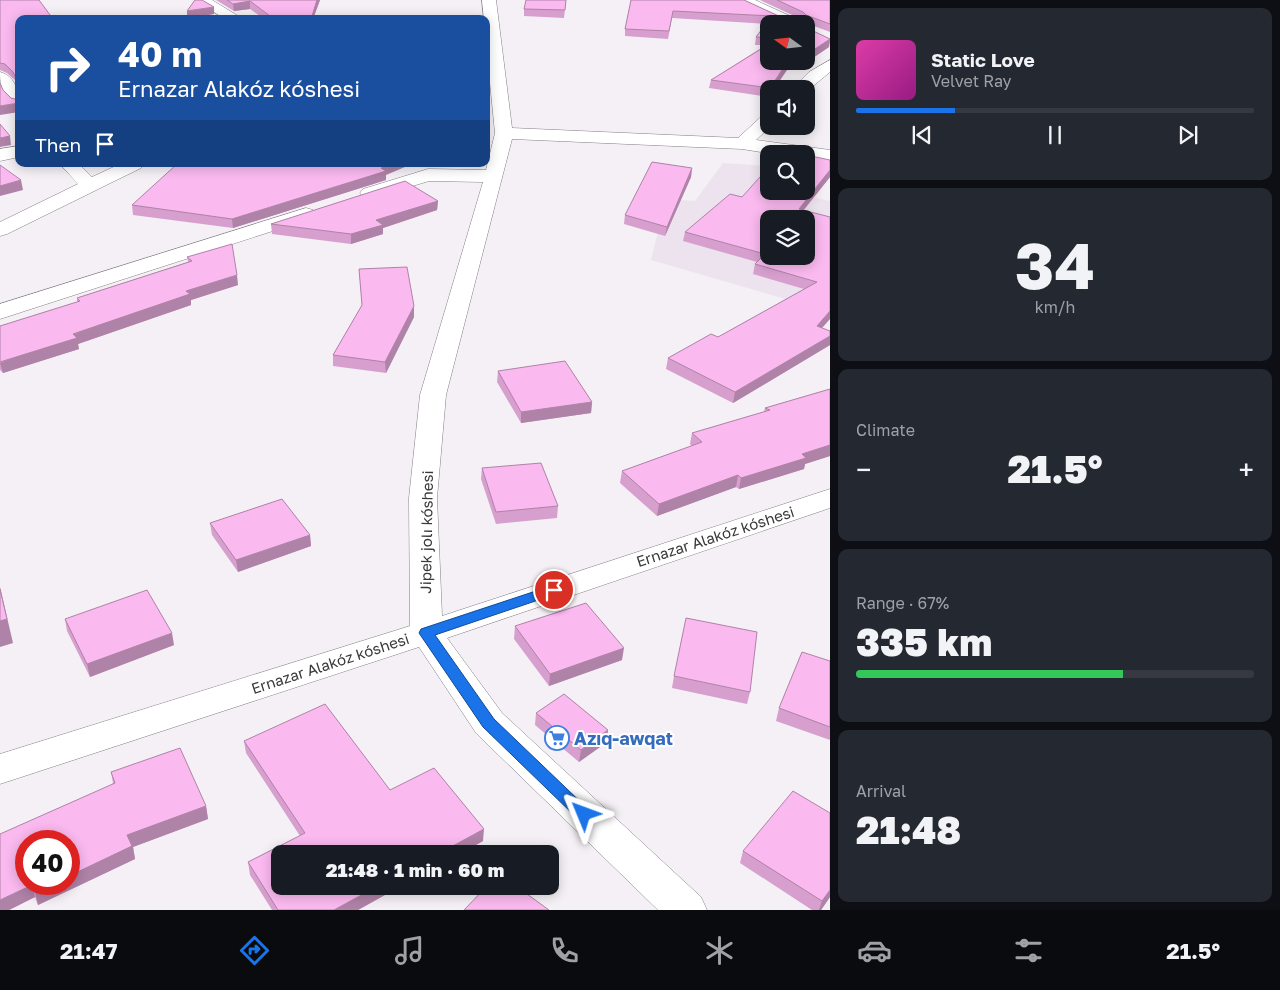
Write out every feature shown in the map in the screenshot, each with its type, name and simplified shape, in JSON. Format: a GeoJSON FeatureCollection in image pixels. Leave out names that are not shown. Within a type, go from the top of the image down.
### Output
{"type":"FeatureCollection","features":[{"type":"Feature","properties":{"kind":"street"},"geometry":{"type":"LineString","coordinates":[[202,0],[229,15]]}},
{"type":"Feature","properties":{"kind":"street"},"geometry":{"type":"LineString","coordinates":[[743,0],[776,15]]}},
{"type":"Feature","properties":{"kind":"street","name":"Jipek jolı kóshesi"},"geometry":{"type":"LineString","coordinates":[[426,633],[423,498],[433,395],[494,176],[504,133],[490,26]]}},
{"type":"Feature","properties":{"kind":"street"},"geometry":{"type":"LineString","coordinates":[[810,80],[830,65]]}},
{"type":"Feature","properties":{"kind":"street"},"geometry":{"type":"LineString","coordinates":[[0,77],[15,97]]}},
{"type":"Feature","properties":{"kind":"street"},"geometry":{"type":"LineString","coordinates":[[742,144],[760,127]]}},
{"type":"Feature","properties":{"kind":"street"},"geometry":{"type":"LineString","coordinates":[[504,133],[742,144],[830,156]]}},
{"type":"Feature","properties":{"kind":"street"},"geometry":{"type":"LineString","coordinates":[[0,155],[15,152]]}},
{"type":"Feature","properties":{"kind":"street"},"geometry":{"type":"LineString","coordinates":[[72,167],[90,186]]}},
{"type":"Feature","properties":{"kind":"street"},"geometry":{"type":"LineString","coordinates":[[0,230],[128,167]]}},
{"type":"Feature","properties":{"kind":"street"},"geometry":{"type":"LineString","coordinates":[[352,199],[428,175],[494,176]]}},
{"type":"Feature","properties":{"kind":"street"},"geometry":{"type":"LineString","coordinates":[[0,312],[324,208]]}},
{"type":"Feature","properties":{"kind":"street","name":"Ernazar Alakóz kóshesi"},"geometry":{"type":"LineString","coordinates":[[0,769],[426,633],[830,498]]}},
{"type":"Feature","properties":{"kind":"street"},"geometry":{"type":"LineString","coordinates":[[426,633],[489,723],[686,910]]}},
{"type":"Feature","properties":{"kind":"shaded area"},"geometry":{"type":"Polygon","coordinates":[[[723,163],[760,166],[760,200],[815,200],[815,198],[830,201],[830,312],[651,260],[666,199],[695,201],[723,163]]]}},
{"type":"Feature","properties":{"kind":"building"},"geometry":{"type":"Polygon","coordinates":[[[0,0],[39,0],[50,15],[15,15],[15,76],[5,64],[0,63],[0,0]]]}},
{"type":"Feature","properties":{"kind":"building"},"geometry":{"type":"Polygon","coordinates":[[[195,0],[202,0],[214,7],[187,11],[195,0]]]}},
{"type":"Feature","properties":{"kind":"building"},"geometry":{"type":"Polygon","coordinates":[[[227,0],[317,0],[312,15],[269,15],[250,1],[233,4],[227,0]]]}},
{"type":"Feature","properties":{"kind":"building"},"geometry":{"type":"Polygon","coordinates":[[[526,0],[566,0],[565,10],[524,9],[526,0]]]}},
{"type":"Feature","properties":{"kind":"building"},"geometry":{"type":"Polygon","coordinates":[[[631,0],[744,0],[776,15],[673,11],[669,31],[625,29],[631,0]]]}},
{"type":"Feature","properties":{"kind":"building"},"geometry":{"type":"Polygon","coordinates":[[[777,0],[830,0],[830,24],[815,18],[815,15],[806,15],[777,0]]]}},
{"type":"Feature","properties":{"kind":"building"},"geometry":{"type":"Polygon","coordinates":[[[815,32],[830,39],[815,49],[815,32]]]}},
{"type":"Feature","properties":{"kind":"building"},"geometry":{"type":"Polygon","coordinates":[[[760,50],[760,70],[782,70],[775,80],[760,80],[760,87],[711,80],[760,50]]]}},
{"type":"Feature","properties":{"kind":"building"},"geometry":{"type":"Polygon","coordinates":[[[0,83],[3,90],[11,98],[15,99],[15,104],[0,106],[0,83]]]}},
{"type":"Feature","properties":{"kind":"building"},"geometry":{"type":"Polygon","coordinates":[[[0,124],[10,136],[0,138],[0,124]]]}},
{"type":"Feature","properties":{"kind":"building"},"geometry":{"type":"Polygon","coordinates":[[[815,157],[830,160],[830,170],[815,189],[815,157]]]}},
{"type":"Feature","properties":{"kind":"building"},"geometry":{"type":"Polygon","coordinates":[[[652,162],[692,168],[667,227],[625,215],[652,162]]]}},
{"type":"Feature","properties":{"kind":"building"},"geometry":{"type":"Polygon","coordinates":[[[0,165],[21,180],[0,186],[0,165]]]}},
{"type":"Feature","properties":{"kind":"building"},"geometry":{"type":"Polygon","coordinates":[[[174,167],[384,167],[381,168],[386,171],[232,219],[132,205],[174,167]]]}},
{"type":"Feature","properties":{"kind":"building"},"geometry":{"type":"Polygon","coordinates":[[[760,177],[760,200],[806,200],[799,209],[803,210],[760,210],[760,253],[685,232],[730,194],[742,197],[760,177]]]}},
{"type":"Feature","properties":{"kind":"building"},"geometry":{"type":"Polygon","coordinates":[[[405,181],[438,201],[376,220],[383,225],[351,234],[271,224],[405,181]]]}},
{"type":"Feature","properties":{"kind":"building"},"geometry":{"type":"Polygon","coordinates":[[[815,213],[830,217],[830,311],[817,326],[830,331],[830,336],[735,392],[668,358],[711,334],[718,337],[817,282],[755,264],[760,259],[760,265],[815,265],[815,213]]]}},
{"type":"Feature","properties":{"kind":"building"},"geometry":{"type":"Polygon","coordinates":[[[232,244],[237,275],[186,291],[190,294],[73,334],[77,338],[0,362],[0,326],[80,301],[77,298],[192,261],[187,257],[232,244]]]}},
{"type":"Feature","properties":{"kind":"building"},"geometry":{"type":"Polygon","coordinates":[[[407,267],[414,306],[385,362],[333,355],[362,305],[359,269],[407,267]]]}},
{"type":"Feature","properties":{"kind":"building"},"geometry":{"type":"Polygon","coordinates":[[[565,361],[592,402],[521,412],[498,371],[565,361]]]}},
{"type":"Feature","properties":{"kind":"building"},"geometry":{"type":"Polygon","coordinates":[[[830,389],[830,445],[802,454],[806,458],[741,478],[738,475],[659,504],[622,471],[702,442],[692,433],[770,410],[765,408],[830,389]]]}},
{"type":"Feature","properties":{"kind":"building"},"geometry":{"type":"Polygon","coordinates":[[[541,463],[558,506],[496,512],[482,468],[541,463]]]}},
{"type":"Feature","properties":{"kind":"building"},"geometry":{"type":"Polygon","coordinates":[[[282,499],[310,535],[236,560],[210,523],[282,499]]]}},
{"type":"Feature","properties":{"kind":"building"},"geometry":{"type":"Polygon","coordinates":[[[0,589],[7,619],[0,621],[0,589]]]}},
{"type":"Feature","properties":{"kind":"building"},"geometry":{"type":"Polygon","coordinates":[[[147,590],[172,633],[87,664],[65,619],[147,590]]]}},
{"type":"Feature","properties":{"kind":"building"},"geometry":{"type":"Polygon","coordinates":[[[586,603],[624,648],[550,674],[515,626],[586,603]]]}},
{"type":"Feature","properties":{"kind":"building"},"geometry":{"type":"Polygon","coordinates":[[[686,618],[757,632],[750,692],[674,676],[686,618]]]}},
{"type":"Feature","properties":{"kind":"building"},"geometry":{"type":"Polygon","coordinates":[[[802,652],[830,661],[830,727],[779,708],[802,652]]]}},
{"type":"Feature","properties":{"kind":"building"},"geometry":{"type":"Polygon","coordinates":[[[564,694],[608,730],[581,750],[536,713],[564,694]]]}},
{"type":"Feature","properties":{"kind":"building"},"geometry":{"type":"Polygon","coordinates":[[[325,704],[390,790],[434,768],[484,829],[455,845],[281,845],[305,833],[244,741],[325,704]]]}},
{"type":"Feature","properties":{"kind":"building"},"geometry":{"type":"Polygon","coordinates":[[[180,748],[206,806],[127,835],[132,846],[80,871],[80,830],[15,830],[15,893],[0,900],[0,834],[115,783],[111,772],[180,748]]]}},
{"type":"Feature","properties":{"kind":"building"},"geometry":{"type":"Polygon","coordinates":[[[793,791],[830,813],[830,890],[822,901],[743,851],[793,791]]]}},
{"type":"Feature","properties":{"kind":"building"},"geometry":{"type":"Polygon","coordinates":[[[271,850],[271,895],[362,895],[334,910],[278,910],[248,862],[271,850]]]}},
{"type":"Feature","properties":{"kind":"building"},"geometry":{"type":"Polygon","coordinates":[[[478,895],[528,895],[549,910],[464,910],[478,895]]]}},
{"type":"Feature","properties":{"kind":"place","name":"Azıq-awqat"},"geometry":{"type":"Point","coordinates":[557,738]}},
{"type":"Feature","properties":{"kind":"route"},"geometry":{"type":"LineString","coordinates":[[554,590],[426,633],[489,723],[584,814]]}}]}
